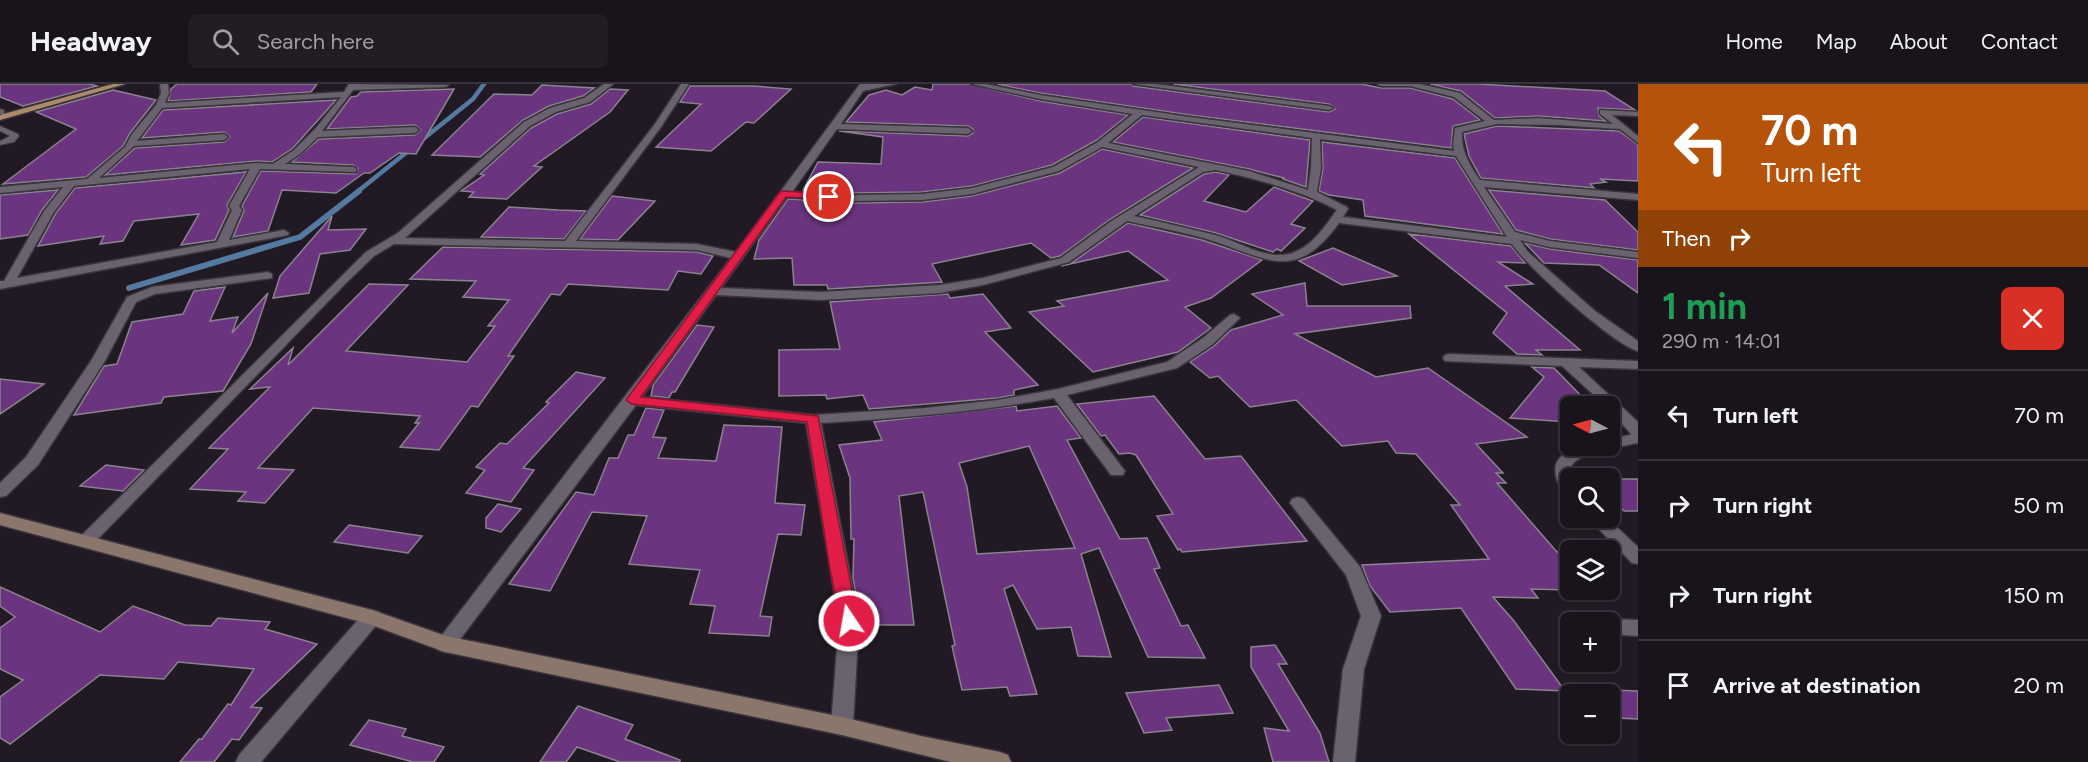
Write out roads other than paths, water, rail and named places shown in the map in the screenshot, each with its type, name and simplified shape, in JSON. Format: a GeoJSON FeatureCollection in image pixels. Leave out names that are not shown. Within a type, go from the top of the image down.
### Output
{"type":"FeatureCollection","features":[{"type":"Feature","properties":{"kind":"main road"},"geometry":{"type":"LineString","coordinates":[[0,113],[100,84]]}},
{"type":"Feature","properties":{"kind":"main road"},"geometry":{"type":"LineString","coordinates":[[0,113],[121,84]]}},
{"type":"Feature","properties":{"kind":"street"},"geometry":{"type":"LineString","coordinates":[[91,180],[131,144],[160,106],[165,93],[164,84]]}},
{"type":"Feature","properties":{"kind":"street"},"geometry":{"type":"LineString","coordinates":[[86,541],[340,281],[370,254],[392,241],[527,124],[553,110],[587,100],[609,84]]}},
{"type":"Feature","properties":{"kind":"street"},"geometry":{"type":"LineString","coordinates":[[569,244],[596,202],[654,130],[685,84]]}},
{"type":"Feature","properties":{"kind":"street"},"geometry":{"type":"LineString","coordinates":[[445,644],[632,400],[862,87],[892,84]]}},
{"type":"Feature","properties":{"kind":"street"},"geometry":{"type":"LineString","coordinates":[[975,84],[1140,113],[1316,138],[1460,154]]}},
{"type":"Feature","properties":{"kind":"street"},"geometry":{"type":"LineString","coordinates":[[1137,84],[1329,108]]}},
{"type":"Feature","properties":{"kind":"street"},"geometry":{"type":"LineString","coordinates":[[1381,84],[1410,84],[1456,95],[1491,121]]}},
{"type":"Feature","properties":{"kind":"street"},"geometry":{"type":"LineString","coordinates":[[160,106],[351,89],[445,85]]}},
{"type":"Feature","properties":{"kind":"street"},"geometry":{"type":"LineString","coordinates":[[277,165],[287,160],[316,134],[351,89]]}},
{"type":"Feature","properties":{"kind":"street"},"geometry":{"type":"LineString","coordinates":[[1638,114],[1603,112],[1638,140]]}},
{"type":"Feature","properties":{"kind":"street"},"geometry":{"type":"LineString","coordinates":[[783,194],[852,198],[922,197],[972,191],[1056,169],[1101,144],[1140,113]]}},
{"type":"Feature","properties":{"kind":"street"},"geometry":{"type":"LineString","coordinates":[[1620,127],[1491,121],[1458,130],[1456,135],[1462,162],[1515,240],[1544,275],[1591,314],[1638,347]]}},
{"type":"Feature","properties":{"kind":"street"},"geometry":{"type":"LineString","coordinates":[[835,126],[968,131]]}},
{"type":"Feature","properties":{"kind":"street"},"geometry":{"type":"LineString","coordinates":[[316,134],[415,130]]}},
{"type":"Feature","properties":{"kind":"street"},"geometry":{"type":"LineString","coordinates":[[131,144],[224,137]]}},
{"type":"Feature","properties":{"kind":"street"},"geometry":{"type":"LineString","coordinates":[[1314,195],[1312,193],[1316,168],[1316,138]]}},
{"type":"Feature","properties":{"kind":"street"},"geometry":{"type":"LineString","coordinates":[[1101,144],[1249,174],[1314,195],[1343,209],[1311,248],[1297,255],[1281,257],[1265,255],[1215,239],[1125,217]]}},
{"type":"Feature","properties":{"kind":"street"},"geometry":{"type":"LineString","coordinates":[[0,190],[257,166],[277,165],[353,170]]}},
{"type":"Feature","properties":{"kind":"street"},"geometry":{"type":"LineString","coordinates":[[221,245],[237,210],[234,206],[257,166]]}},
{"type":"Feature","properties":{"kind":"street"},"geometry":{"type":"LineString","coordinates":[[712,291],[787,296],[842,296],[940,289],[982,282],[1065,260],[1125,217],[1192,174],[1218,167]]}},
{"type":"Feature","properties":{"kind":"street"},"geometry":{"type":"LineString","coordinates":[[4,285],[49,211],[72,182]]}},
{"type":"Feature","properties":{"kind":"street"},"geometry":{"type":"LineString","coordinates":[[1477,183],[1638,197]]}},
{"type":"Feature","properties":{"kind":"street"},"geometry":{"type":"LineString","coordinates":[[1336,219],[1638,255]]}},
{"type":"Feature","properties":{"kind":"street"},"geometry":{"type":"LineString","coordinates":[[4,285],[284,233]]}},
{"type":"Feature","properties":{"kind":"street"},"geometry":{"type":"LineString","coordinates":[[392,241],[697,247],[738,256]]}},
{"type":"Feature","properties":{"kind":"street"},"geometry":{"type":"LineString","coordinates":[[0,492],[32,461],[98,361],[131,300],[152,291],[268,276]]}},
{"type":"Feature","properties":{"kind":"street"},"geometry":{"type":"LineString","coordinates":[[632,400],[813,418],[925,412],[998,404],[1058,393],[1172,365],[1208,340],[1234,318]]}},
{"type":"Feature","properties":{"kind":"street"},"geometry":{"type":"LineString","coordinates":[[1450,358],[1638,365]]}},
{"type":"Feature","properties":{"kind":"street"},"geometry":{"type":"LineString","coordinates":[[1564,361],[1626,417],[1638,433],[1636,439],[1620,442]]}},
{"type":"Feature","properties":{"kind":"street"},"geometry":{"type":"LineString","coordinates":[[1058,393],[1117,471]]}},
{"type":"Feature","properties":{"kind":"street"},"geometry":{"type":"LineString","coordinates":[[813,418],[849,621],[842,726]]}},
{"type":"Feature","properties":{"kind":"street"},"geometry":{"type":"LineString","coordinates":[[1562,468],[1566,459],[1572,456]]}},
{"type":"Feature","properties":{"kind":"street"},"geometry":{"type":"LineString","coordinates":[[1298,502],[1354,572],[1371,616],[1362,634],[1350,685],[1344,762]]}},
{"type":"Feature","properties":{"kind":"street"},"geometry":{"type":"LineString","coordinates":[[0,519],[372,617],[445,644],[842,726],[921,746],[1000,762]]}},
{"type":"Feature","properties":{"kind":"street"},"geometry":{"type":"LineString","coordinates":[[1607,528],[1638,558]]}},
{"type":"Feature","properties":{"kind":"street"},"geometry":{"type":"LineString","coordinates":[[248,762],[372,617]]}},
{"type":"Feature","properties":{"kind":"street"},"geometry":{"type":"LineString","coordinates":[[1620,627],[1638,628]]}},
{"type":"Feature","properties":{"kind":"lane"},"geometry":{"type":"LineString","coordinates":[[0,143],[15,136],[2,131]]}},
{"type":"Feature","properties":{"kind":"waterway"},"geometry":{"type":"LineString","coordinates":[[357,192],[473,99],[484,84]]}},
{"type":"Feature","properties":{"kind":"waterway"},"geometry":{"type":"LineString","coordinates":[[129,288],[300,237],[359,191]]}}]}
